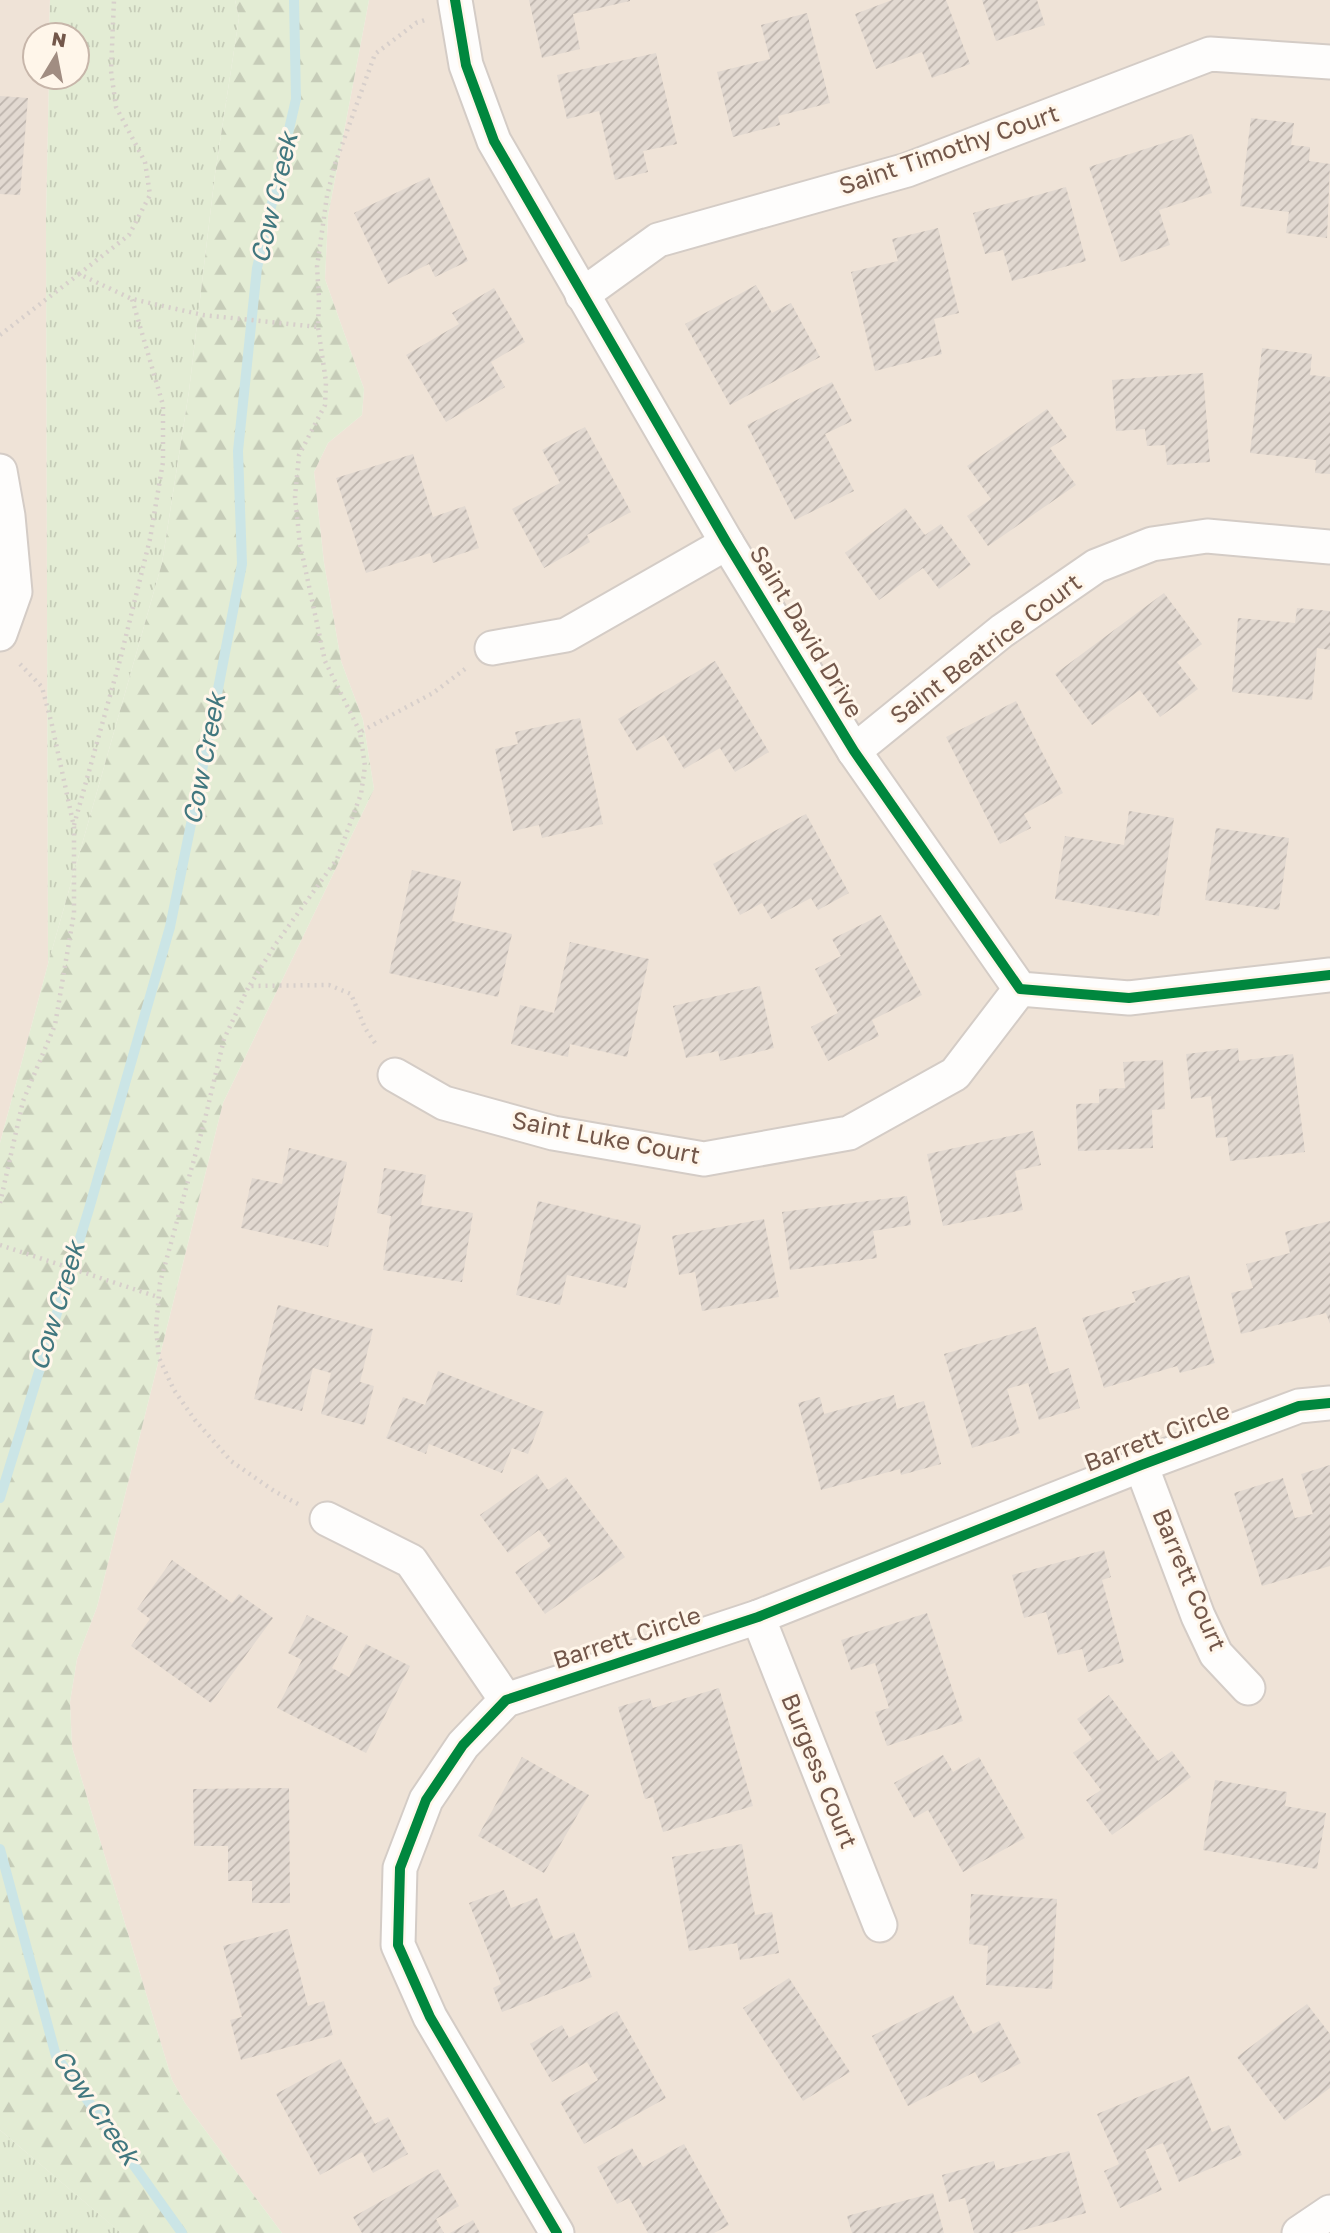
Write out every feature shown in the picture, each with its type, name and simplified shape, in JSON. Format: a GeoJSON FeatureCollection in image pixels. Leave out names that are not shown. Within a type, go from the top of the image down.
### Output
{"type":"FeatureCollection","features":[{"type":"Feature","properties":{"kind":"street","name":"Saint David Drive"},"geometry":{"type":"LineString","coordinates":[[456,5],[466,65],[494,141],[582,295],[727,543],[854,751],[1020,989]]}},
{"type":"Feature","properties":{"kind":"street","name":"Saint Timothy Court"},"geometry":{"type":"LineString","coordinates":[[582,295],[658,240],[907,170],[1210,54],[1330,62]]}},
{"type":"Feature","properties":{"kind":"street"},"geometry":{"type":"LineString","coordinates":[[0,471],[8,516],[15,592],[5,645]]}},
{"type":"Feature","properties":{"kind":"street","name":"Saint Beatrice Court"},"geometry":{"type":"LineString","coordinates":[[854,751],[1002,631],[1096,566],[1152,544],[1207,536],[1330,547]]}},
{"type":"Feature","properties":{"kind":"street"},"geometry":{"type":"LineString","coordinates":[[492,648],[566,635],[727,543]]}},
{"type":"Feature","properties":{"kind":"street"},"geometry":{"type":"LineString","coordinates":[[1020,989],[1129,998],[1330,975]]}},
{"type":"Feature","properties":{"kind":"street","name":"Saint Luke Court"},"geometry":{"type":"LineString","coordinates":[[395,1075],[456,1107],[553,1133],[704,1159],[849,1133],[955,1074],[1020,989]]}},
{"type":"Feature","properties":{"kind":"street","name":"Barrett Circle"},"geometry":{"type":"LineString","coordinates":[[557,2233],[430,2017],[398,1945],[400,1868],[426,1800],[463,1745],[506,1700],[758,1617],[1141,1465],[1299,1406],[1330,1403]]}},
{"type":"Feature","properties":{"kind":"street","name":"Barrett Court"},"geometry":{"type":"LineString","coordinates":[[1141,1465],[1198,1616],[1216,1654],[1248,1689]]}},
{"type":"Feature","properties":{"kind":"street"},"geometry":{"type":"LineString","coordinates":[[327,1519],[411,1561],[506,1700]]}},
{"type":"Feature","properties":{"kind":"street","name":"Burgess Court"},"geometry":{"type":"LineString","coordinates":[[758,1617],[880,1925]]}},
{"type":"Feature","properties":{"kind":"street"},"geometry":{"type":"LineString","coordinates":[[1299,2233],[1330,2212]]}},
{"type":"Feature","properties":{"kind":"path"},"geometry":{"type":"LineString","coordinates":[[0,335],[129,235],[150,195],[145,162],[116,107],[111,71],[114,0]]}},
{"type":"Feature","properties":{"kind":"path"},"geometry":{"type":"LineString","coordinates":[[327,1519],[274,1491],[232,1461],[195,1420],[174,1390],[159,1358],[156,1328],[158,1297],[224,1039],[249,986],[337,859],[361,794],[365,766],[360,732],[325,661],[310,599],[295,497],[299,455],[325,405],[326,382],[318,327],[320,298],[317,267],[327,196],[335,164],[375,54],[416,23],[456,5]]}},
{"type":"Feature","properties":{"kind":"path"},"geometry":{"type":"LineString","coordinates":[[79,274],[132,299],[203,315],[318,327]]}},
{"type":"Feature","properties":{"kind":"path"},"geometry":{"type":"LineString","coordinates":[[74,827],[150,539],[163,462],[163,405],[132,299]]}},
{"type":"Feature","properties":{"kind":"path"},"geometry":{"type":"LineString","coordinates":[[0,1203],[23,1101],[55,1025],[74,913],[74,827],[42,687],[5,645]]}},
{"type":"Feature","properties":{"kind":"path"},"geometry":{"type":"LineString","coordinates":[[360,732],[433,693],[492,648]]}},
{"type":"Feature","properties":{"kind":"path"},"geometry":{"type":"LineString","coordinates":[[249,986],[329,985],[351,994],[365,1028],[395,1075]]}},
{"type":"Feature","properties":{"kind":"path"},"geometry":{"type":"LineString","coordinates":[[0,1245],[158,1297]]}},
{"type":"Feature","properties":{"kind":"shaded area"},"geometry":{"type":"Polygon","coordinates":[[[0,0],[50,0],[49,21],[21,21],[21,91],[49,91],[46,221],[48,964],[0,1143],[0,0]]]}},
{"type":"Feature","properties":{"kind":"shaded area"},"geometry":{"type":"Polygon","coordinates":[[[369,0],[1330,0],[1330,2233],[282,2233],[185,2103],[172,2080],[72,1747],[70,1702],[77,1659],[97,1607],[223,1103],[374,789],[363,720],[341,661],[324,563],[314,472],[328,443],[362,415],[364,389],[325,279],[328,216],[369,0]]]}},
{"type":"Feature","properties":{"kind":"green space"},"geometry":{"type":"Polygon","coordinates":[[[50,0],[235,0],[239,18],[215,174],[189,391],[162,563],[48,964],[46,221],[49,91],[91,91],[91,21],[49,21],[50,0]]]}},
{"type":"Feature","properties":{"kind":"green space"},"geometry":{"type":"Polygon","coordinates":[[[235,0],[369,0],[328,216],[325,279],[364,389],[362,415],[328,443],[314,472],[324,563],[341,661],[363,720],[374,789],[223,1103],[97,1607],[77,1659],[70,1702],[72,1747],[172,2080],[185,2103],[282,2233],[121,2233],[0,2130],[0,1143],[162,563],[189,391],[215,174],[239,18],[235,0]]]}},
{"type":"Feature","properties":{"kind":"green space"},"geometry":{"type":"Polygon","coordinates":[[[0,2130],[119,2231],[121,2233],[0,2233],[0,2130]]]}},
{"type":"Feature","properties":{"kind":"building"},"geometry":{"type":"Polygon","coordinates":[[[529,0],[630,1],[573,14],[580,49],[542,58],[529,0]]]}},
{"type":"Feature","properties":{"kind":"building"},"geometry":{"type":"Polygon","coordinates":[[[892,0],[946,0],[970,64],[932,78],[922,52],[876,69],[855,14],[892,0]]]}},
{"type":"Feature","properties":{"kind":"building"},"geometry":{"type":"Polygon","coordinates":[[[982,0],[1037,0],[1045,25],[996,41],[982,0]]]}},
{"type":"Feature","properties":{"kind":"building"},"geometry":{"type":"Polygon","coordinates":[[[807,13],[830,103],[778,116],[780,125],[733,137],[717,72],[770,59],[761,25],[807,13]]]}},
{"type":"Feature","properties":{"kind":"building"},"geometry":{"type":"Polygon","coordinates":[[[656,53],[677,144],[643,151],[648,172],[615,180],[599,111],[567,119],[557,75],[656,53]]]}},
{"type":"Feature","properties":{"kind":"building"},"geometry":{"type":"Polygon","coordinates":[[[0,96],[28,98],[20,195],[0,194],[0,96]]]}},
{"type":"Feature","properties":{"kind":"building"},"geometry":{"type":"Polygon","coordinates":[[[1251,118],[1294,123],[1291,145],[1310,147],[1309,161],[1330,164],[1327,238],[1286,233],[1289,212],[1240,206],[1251,118]]]}},
{"type":"Feature","properties":{"kind":"building"},"geometry":{"type":"Polygon","coordinates":[[[1192,134],[1212,193],[1159,210],[1170,245],[1121,262],[1089,167],[1192,134]]]}},
{"type":"Feature","properties":{"kind":"building"},"geometry":{"type":"Polygon","coordinates":[[[429,177],[468,261],[435,277],[429,264],[388,284],[354,213],[429,177]]]}},
{"type":"Feature","properties":{"kind":"building"},"geometry":{"type":"Polygon","coordinates":[[[1066,187],[1086,261],[1012,281],[1003,250],[985,254],[973,213],[1066,187]]]}},
{"type":"Feature","properties":{"kind":"building"},"geometry":{"type":"Polygon","coordinates":[[[938,228],[959,313],[934,319],[942,354],[875,371],[851,272],[898,261],[892,239],[938,228]]]}},
{"type":"Feature","properties":{"kind":"building"},"geometry":{"type":"Polygon","coordinates":[[[756,285],[772,313],[791,303],[820,357],[730,405],[685,324],[756,285]]]}},
{"type":"Feature","properties":{"kind":"building"},"geometry":{"type":"Polygon","coordinates":[[[494,288],[525,342],[491,362],[505,387],[446,422],[406,355],[459,324],[452,313],[494,288]]]}},
{"type":"Feature","properties":{"kind":"building"},"geometry":{"type":"Polygon","coordinates":[[[1262,348],[1312,354],[1310,375],[1330,377],[1330,474],[1315,473],[1316,460],[1250,453],[1262,348]]]}},
{"type":"Feature","properties":{"kind":"building"},"geometry":{"type":"Polygon","coordinates":[[[1203,373],[1210,462],[1167,465],[1165,445],[1147,446],[1145,429],[1116,431],[1112,380],[1203,373]]]}},
{"type":"Feature","properties":{"kind":"building"},"geometry":{"type":"Polygon","coordinates":[[[832,382],[852,421],[825,434],[854,491],[795,520],[747,425],[832,382]]]}},
{"type":"Feature","properties":{"kind":"building"},"geometry":{"type":"Polygon","coordinates":[[[1047,409],[1067,437],[1050,448],[1076,485],[988,546],[967,516],[991,499],[967,466],[1047,409]]]}},
{"type":"Feature","properties":{"kind":"building"},"geometry":{"type":"Polygon","coordinates":[[[585,427],[631,512],[587,535],[590,542],[544,568],[512,509],[560,483],[542,450],[585,427]]]}},
{"type":"Feature","properties":{"kind":"building"},"geometry":{"type":"Polygon","coordinates":[[[413,454],[433,517],[465,506],[479,548],[433,563],[430,553],[366,573],[336,478],[413,454]]]}},
{"type":"Feature","properties":{"kind":"building"},"geometry":{"type":"Polygon","coordinates":[[[905,508],[925,535],[941,524],[971,565],[939,589],[923,568],[879,600],[845,553],[905,508]]]}},
{"type":"Feature","properties":{"kind":"building"},"geometry":{"type":"Polygon","coordinates":[[[1164,593],[1202,644],[1177,662],[1198,689],[1160,717],[1140,690],[1092,725],[1055,674],[1164,593]]]}},
{"type":"Feature","properties":{"kind":"building"},"geometry":{"type":"Polygon","coordinates":[[[1297,608],[1330,611],[1330,650],[1317,648],[1312,700],[1232,692],[1238,618],[1295,623],[1297,608]]]}},
{"type":"Feature","properties":{"kind":"building"},"geometry":{"type":"Polygon","coordinates":[[[715,661],[769,752],[735,772],[720,748],[684,769],[664,735],[637,751],[618,719],[715,661]]]}},
{"type":"Feature","properties":{"kind":"building"},"geometry":{"type":"Polygon","coordinates":[[[1016,701],[1063,793],[1024,814],[1031,828],[1000,844],[946,737],[1016,701]]]}},
{"type":"Feature","properties":{"kind":"building"},"geometry":{"type":"Polygon","coordinates":[[[580,718],[603,824],[542,838],[539,825],[513,831],[495,749],[518,744],[515,732],[580,718]]]}},
{"type":"Feature","properties":{"kind":"building"},"geometry":{"type":"Polygon","coordinates":[[[1129,811],[1174,818],[1159,916],[1055,899],[1065,836],[1124,845],[1129,811]]]}},
{"type":"Feature","properties":{"kind":"building"},"geometry":{"type":"Polygon","coordinates":[[[806,814],[849,893],[818,910],[811,898],[771,919],[762,903],[740,915],[713,864],[806,814]]]}},
{"type":"Feature","properties":{"kind":"building"},"geometry":{"type":"Polygon","coordinates":[[[1216,828],[1289,838],[1279,910],[1205,900],[1216,828]]]}},
{"type":"Feature","properties":{"kind":"building"},"geometry":{"type":"Polygon","coordinates":[[[412,870],[461,881],[452,921],[512,934],[498,997],[389,973],[412,870]]]}},
{"type":"Feature","properties":{"kind":"building"},"geometry":{"type":"Polygon","coordinates":[[[881,915],[922,995],[872,1020],[879,1036],[828,1061],[811,1027],[838,1013],[815,969],[841,956],[832,939],[881,915]]]}},
{"type":"Feature","properties":{"kind":"building"},"geometry":{"type":"Polygon","coordinates":[[[570,942],[649,959],[627,1057],[570,1044],[568,1057],[511,1044],[520,1005],[554,1013],[570,942]]]}},
{"type":"Feature","properties":{"kind":"building"},"geometry":{"type":"Polygon","coordinates":[[[760,986],[774,1048],[720,1061],[718,1051],[686,1058],[673,1006],[760,986]]]}},
{"type":"Feature","properties":{"kind":"building"},"geometry":{"type":"Polygon","coordinates":[[[1238,1048],[1239,1061],[1293,1054],[1305,1152],[1230,1161],[1227,1137],[1216,1138],[1211,1096],[1191,1099],[1186,1054],[1238,1048]]]}},
{"type":"Feature","properties":{"kind":"building"},"geometry":{"type":"Polygon","coordinates":[[[1163,1060],[1165,1109],[1152,1110],[1153,1148],[1078,1151],[1076,1104],[1099,1103],[1099,1089],[1125,1088],[1123,1062],[1163,1060]]]}},
{"type":"Feature","properties":{"kind":"building"},"geometry":{"type":"Polygon","coordinates":[[[1033,1131],[1041,1165],[1015,1171],[1023,1210],[943,1226],[927,1154],[1033,1131]]]}},
{"type":"Feature","properties":{"kind":"building"},"geometry":{"type":"Polygon","coordinates":[[[289,1148],[347,1162],[328,1247],[241,1228],[252,1178],[282,1184],[289,1148]]]}},
{"type":"Feature","properties":{"kind":"building"},"geometry":{"type":"Polygon","coordinates":[[[384,1168],[426,1175],[421,1205],[473,1213],[462,1282],[383,1270],[391,1216],[377,1213],[384,1168]]]}},
{"type":"Feature","properties":{"kind":"building"},"geometry":{"type":"Polygon","coordinates":[[[907,1196],[911,1225],[873,1231],[877,1258],[790,1270],[782,1212],[907,1196]]]}},
{"type":"Feature","properties":{"kind":"building"},"geometry":{"type":"Polygon","coordinates":[[[538,1201],[641,1225],[626,1288],[567,1275],[560,1305],[516,1295],[538,1201]]]}},
{"type":"Feature","properties":{"kind":"building"},"geometry":{"type":"Polygon","coordinates":[[[764,1219],[779,1297],[702,1311],[695,1272],[679,1275],[672,1236],[764,1219]]]}},
{"type":"Feature","properties":{"kind":"building"},"geometry":{"type":"Polygon","coordinates":[[[1330,1221],[1330,1324],[1326,1313],[1241,1334],[1231,1293],[1253,1288],[1246,1264],[1290,1253],[1285,1232],[1330,1221]]]}},
{"type":"Feature","properties":{"kind":"building"},"geometry":{"type":"Polygon","coordinates":[[[1189,1275],[1215,1363],[1180,1373],[1177,1366],[1104,1388],[1082,1318],[1136,1302],[1132,1292],[1189,1275]]]}},
{"type":"Feature","properties":{"kind":"building"},"geometry":{"type":"Polygon","coordinates":[[[278,1305],[373,1329],[360,1382],[374,1386],[364,1425],[321,1414],[331,1373],[313,1368],[302,1411],[254,1399],[278,1305]]]}},
{"type":"Feature","properties":{"kind":"building"},"geometry":{"type":"Polygon","coordinates":[[[1036,1327],[1050,1374],[1069,1368],[1080,1408],[1039,1420],[1028,1383],[1007,1389],[1020,1433],[972,1448],[944,1354],[1036,1327]]]}},
{"type":"Feature","properties":{"kind":"building"},"geometry":{"type":"Polygon","coordinates":[[[438,1371],[544,1412],[528,1454],[512,1448],[502,1473],[429,1444],[426,1454],[386,1438],[403,1397],[425,1405],[438,1371]]]}},
{"type":"Feature","properties":{"kind":"building"},"geometry":{"type":"Polygon","coordinates":[[[894,1395],[897,1409],[924,1401],[941,1464],[901,1475],[900,1469],[821,1490],[798,1403],[820,1397],[824,1414],[894,1395]]]}},
{"type":"Feature","properties":{"kind":"building"},"geometry":{"type":"Polygon","coordinates":[[[1330,1465],[1330,1566],[1262,1586],[1234,1493],[1283,1478],[1295,1518],[1313,1514],[1301,1474],[1330,1465]]]}},
{"type":"Feature","properties":{"kind":"building"},"geometry":{"type":"Polygon","coordinates":[[[537,1474],[548,1490],[566,1477],[625,1557],[545,1614],[515,1572],[551,1546],[539,1530],[508,1553],[480,1515],[537,1474]]]}},
{"type":"Feature","properties":{"kind":"building"},"geometry":{"type":"Polygon","coordinates":[[[1104,1550],[1111,1577],[1102,1580],[1124,1662],[1088,1672],[1082,1649],[1058,1655],[1046,1612],[1024,1618],[1012,1575],[1104,1550]]]}},
{"type":"Feature","properties":{"kind":"building"},"geometry":{"type":"Polygon","coordinates":[[[172,1560],[232,1603],[239,1594],[273,1618],[211,1703],[131,1646],[150,1619],[137,1609],[172,1560]]]}},
{"type":"Feature","properties":{"kind":"building"},"geometry":{"type":"Polygon","coordinates":[[[927,1613],[963,1721],[887,1746],[875,1712],[889,1708],[875,1663],[851,1670],[841,1640],[927,1613]]]}},
{"type":"Feature","properties":{"kind":"building"},"geometry":{"type":"Polygon","coordinates":[[[307,1615],[348,1636],[332,1668],[349,1677],[366,1644],[410,1666],[366,1753],[277,1708],[302,1660],[288,1653],[307,1615]]]}},
{"type":"Feature","properties":{"kind":"building"},"geometry":{"type":"Polygon","coordinates":[[[719,1688],[753,1806],[663,1832],[653,1797],[645,1799],[618,1707],[650,1698],[653,1708],[719,1688]]]}},
{"type":"Feature","properties":{"kind":"building"},"geometry":{"type":"Polygon","coordinates":[[[1109,1695],[1158,1761],[1172,1751],[1191,1777],[1112,1835],[1086,1800],[1101,1790],[1073,1753],[1092,1739],[1077,1719],[1109,1695]]]}},
{"type":"Feature","properties":{"kind":"building"},"geometry":{"type":"Polygon","coordinates":[[[943,1755],[953,1772],[979,1757],[1025,1838],[963,1872],[928,1810],[914,1818],[894,1783],[943,1755]]]}},
{"type":"Feature","properties":{"kind":"building"},"geometry":{"type":"Polygon","coordinates":[[[522,1757],[589,1795],[544,1873],[478,1836],[522,1757]]]}},
{"type":"Feature","properties":{"kind":"building"},"geometry":{"type":"Polygon","coordinates":[[[1215,1780],[1287,1792],[1285,1806],[1326,1813],[1317,1869],[1203,1850],[1215,1780]]]}},
{"type":"Feature","properties":{"kind":"building"},"geometry":{"type":"Polygon","coordinates":[[[289,1788],[290,1903],[252,1903],[252,1881],[228,1881],[228,1846],[194,1846],[193,1789],[289,1788]]]}},
{"type":"Feature","properties":{"kind":"building"},"geometry":{"type":"Polygon","coordinates":[[[742,1844],[755,1915],[772,1912],[779,1953],[740,1960],[737,1943],[689,1951],[672,1857],[742,1844]]]}},
{"type":"Feature","properties":{"kind":"building"},"geometry":{"type":"Polygon","coordinates":[[[504,1890],[511,1908],[537,1898],[554,1940],[574,1932],[592,1977],[502,2012],[493,1988],[501,1984],[469,1903],[504,1890]]]}},
{"type":"Feature","properties":{"kind":"building"},"geometry":{"type":"Polygon","coordinates":[[[971,1894],[1057,1899],[1052,1989],[986,1985],[988,1946],[969,1944],[971,1894]]]}},
{"type":"Feature","properties":{"kind":"building"},"geometry":{"type":"Polygon","coordinates":[[[288,1929],[308,2006],[324,2001],[333,2035],[241,2060],[230,2020],[242,2017],[223,1946],[288,1929]]]}},
{"type":"Feature","properties":{"kind":"building"},"geometry":{"type":"Polygon","coordinates":[[[789,1978],[850,2072],[803,2101],[743,2008],[789,1978]]]}},
{"type":"Feature","properties":{"kind":"building"},"geometry":{"type":"Polygon","coordinates":[[[953,1995],[973,2034],[999,2021],[1021,2063],[981,2083],[975,2072],[908,2106],[872,2036],[953,1995]]]}},
{"type":"Feature","properties":{"kind":"building"},"geometry":{"type":"Polygon","coordinates":[[[1307,2004],[1330,2034],[1330,2088],[1285,2121],[1237,2057],[1307,2004]]]}},
{"type":"Feature","properties":{"kind":"building"},"geometry":{"type":"Polygon","coordinates":[[[617,2011],[666,2098],[584,2144],[560,2102],[598,2080],[587,2062],[552,2082],[530,2044],[562,2025],[569,2038],[617,2011]]]}},
{"type":"Feature","properties":{"kind":"building"},"geometry":{"type":"Polygon","coordinates":[[[340,2059],[375,2124],[388,2117],[408,2154],[373,2173],[362,2152],[320,2175],[276,2094],[340,2059]]]}},
{"type":"Feature","properties":{"kind":"building"},"geometry":{"type":"Polygon","coordinates":[[[1189,2076],[1212,2132],[1229,2125],[1242,2155],[1179,2182],[1163,2143],[1145,2150],[1162,2190],[1120,2208],[1104,2171],[1119,2164],[1097,2114],[1189,2076]]]}},
{"type":"Feature","properties":{"kind":"building"},"geometry":{"type":"Polygon","coordinates":[[[684,2144],[729,2225],[714,2233],[648,2233],[629,2198],[617,2204],[597,2167],[632,2148],[643,2167],[684,2144]]]}},
{"type":"Feature","properties":{"kind":"building"},"geometry":{"type":"Polygon","coordinates":[[[1069,2151],[1086,2213],[1012,2233],[974,2233],[965,2198],[949,2202],[942,2175],[994,2161],[996,2170],[1069,2151]]]}},
{"type":"Feature","properties":{"kind":"building"},"geometry":{"type":"Polygon","coordinates":[[[438,2169],[459,2206],[436,2219],[444,2233],[362,2233],[353,2217],[438,2169]]]}},
{"type":"Feature","properties":{"kind":"building"},"geometry":{"type":"Polygon","coordinates":[[[933,2193],[944,2233],[852,2233],[847,2216],[933,2193]]]}},
{"type":"Feature","properties":{"kind":"building"},"geometry":{"type":"Polygon","coordinates":[[[473,2220],[480,2233],[450,2233],[473,2220]]]}},
{"type":"Feature","properties":{"kind":"waterway","name":"Cow Creek"},"geometry":{"type":"LineString","coordinates":[[0,1498],[89,1209],[170,927],[209,736],[242,564],[238,451],[257,268],[296,99],[294,0]]}},
{"type":"Feature","properties":{"kind":"waterway","name":"Cow Creek"},"geometry":{"type":"LineString","coordinates":[[0,1849],[56,2056],[182,2233]]}},
{"type":"Feature","properties":{"kind":"cycle path"},"geometry":{"type":"LineString","coordinates":[[455,0],[466,65],[494,141],[727,543],[854,751],[1020,989],[1129,998],[1330,975]]}},
{"type":"Feature","properties":{"kind":"cycle path"},"geometry":{"type":"LineString","coordinates":[[557,2233],[430,2017],[398,1945],[400,1868],[426,1800],[463,1745],[506,1700],[758,1617],[1141,1465],[1299,1406],[1330,1403]]}}]}
